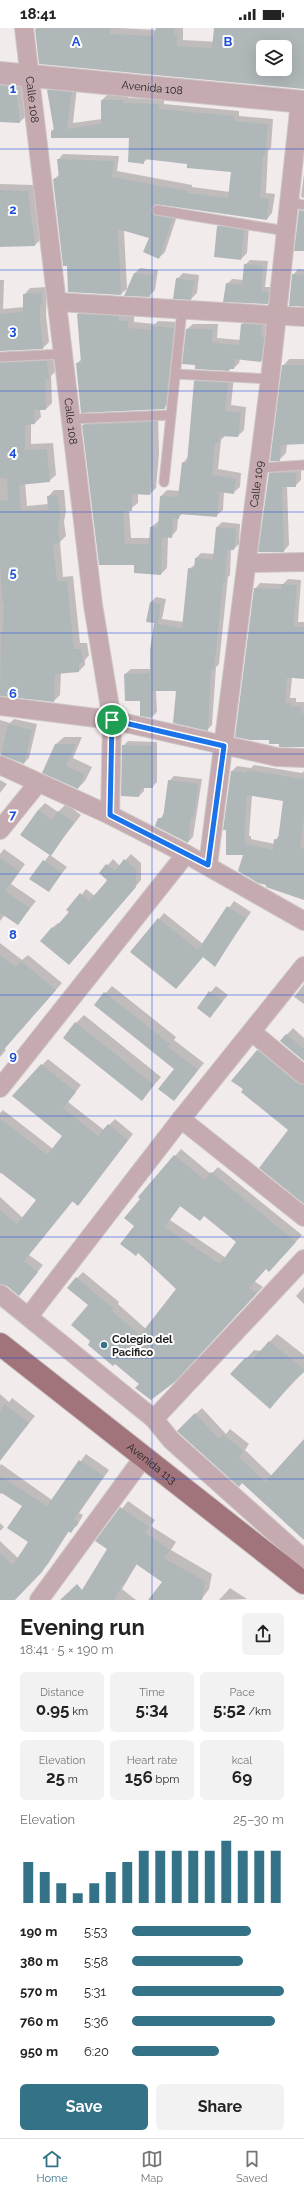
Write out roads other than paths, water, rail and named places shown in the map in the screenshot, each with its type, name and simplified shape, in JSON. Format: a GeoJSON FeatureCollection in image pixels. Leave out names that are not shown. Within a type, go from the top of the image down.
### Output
{"type":"FeatureCollection","features":[{"type":"Feature","properties":{"kind":"main road","name":"Avenida 113"},"geometry":{"type":"LineString","coordinates":[[0,1344],[143,1458],[304,1583]]}},
{"type":"Feature","properties":{"kind":"street","name":"Calle 108"},"geometry":{"type":"LineString","coordinates":[[24,28],[31,76],[93,605],[112,720],[110,815]]}},
{"type":"Feature","properties":{"kind":"street","name":"Avenida 108"},"geometry":{"type":"LineString","coordinates":[[0,73],[302,102]]}},
{"type":"Feature","properties":{"kind":"street","name":"Calle 109"},"geometry":{"type":"LineString","coordinates":[[208,865],[248,563],[286,231],[297,203],[302,102]]}},
{"type":"Feature","properties":{"kind":"street"},"geometry":{"type":"LineString","coordinates":[[58,302],[304,317]]}},
{"type":"Feature","properties":{"kind":"street"},"geometry":{"type":"LineString","coordinates":[[248,563],[304,562]]}},
{"type":"Feature","properties":{"kind":"street"},"geometry":{"type":"LineString","coordinates":[[0,706],[112,720],[277,757],[304,758]]}},
{"type":"Feature","properties":{"kind":"street"},"geometry":{"type":"LineString","coordinates":[[0,765],[110,815],[208,865],[304,921]]}},
{"type":"Feature","properties":{"kind":"street"},"geometry":{"type":"LineString","coordinates":[[0,830],[38,783]]}},
{"type":"Feature","properties":{"kind":"street"},"geometry":{"type":"LineString","coordinates":[[0,1088],[186,854]]}},
{"type":"Feature","properties":{"kind":"street"},"geometry":{"type":"LineString","coordinates":[[29,1316],[181,1119],[304,966]]}},
{"type":"Feature","properties":{"kind":"street"},"geometry":{"type":"LineString","coordinates":[[252,1032],[304,1075]]}},
{"type":"Feature","properties":{"kind":"street"},"geometry":{"type":"LineString","coordinates":[[181,1119],[304,1217]]}},
{"type":"Feature","properties":{"kind":"street"},"geometry":{"type":"LineString","coordinates":[[154,1419],[304,1259]]}},
{"type":"Feature","properties":{"kind":"street"},"geometry":{"type":"LineString","coordinates":[[0,1294],[154,1419],[171,1440],[304,1559]]}},
{"type":"Feature","properties":{"kind":"street"},"geometry":{"type":"LineString","coordinates":[[39,1600],[143,1458]]}},
{"type":"Feature","properties":{"kind":"lane"},"geometry":{"type":"LineString","coordinates":[[157,210],[286,231]]}},
{"type":"Feature","properties":{"kind":"lane"},"geometry":{"type":"LineString","coordinates":[[164,482],[182,310]]}},
{"type":"Feature","properties":{"kind":"lane"},"geometry":{"type":"LineString","coordinates":[[0,357],[63,354]]}},
{"type":"Feature","properties":{"kind":"lane"},"geometry":{"type":"LineString","coordinates":[[176,374],[270,379]]}},
{"type":"Feature","properties":{"kind":"lane"},"geometry":{"type":"LineString","coordinates":[[71,419],[171,415]]}},
{"type":"Feature","properties":{"kind":"lane"},"geometry":{"type":"LineString","coordinates":[[259,468],[304,465]]}},
{"type":"Feature","properties":{"kind":"place","name":"Colegio del Pacifico"},"geometry":{"type":"Point","coordinates":[104,1345]}}]}
